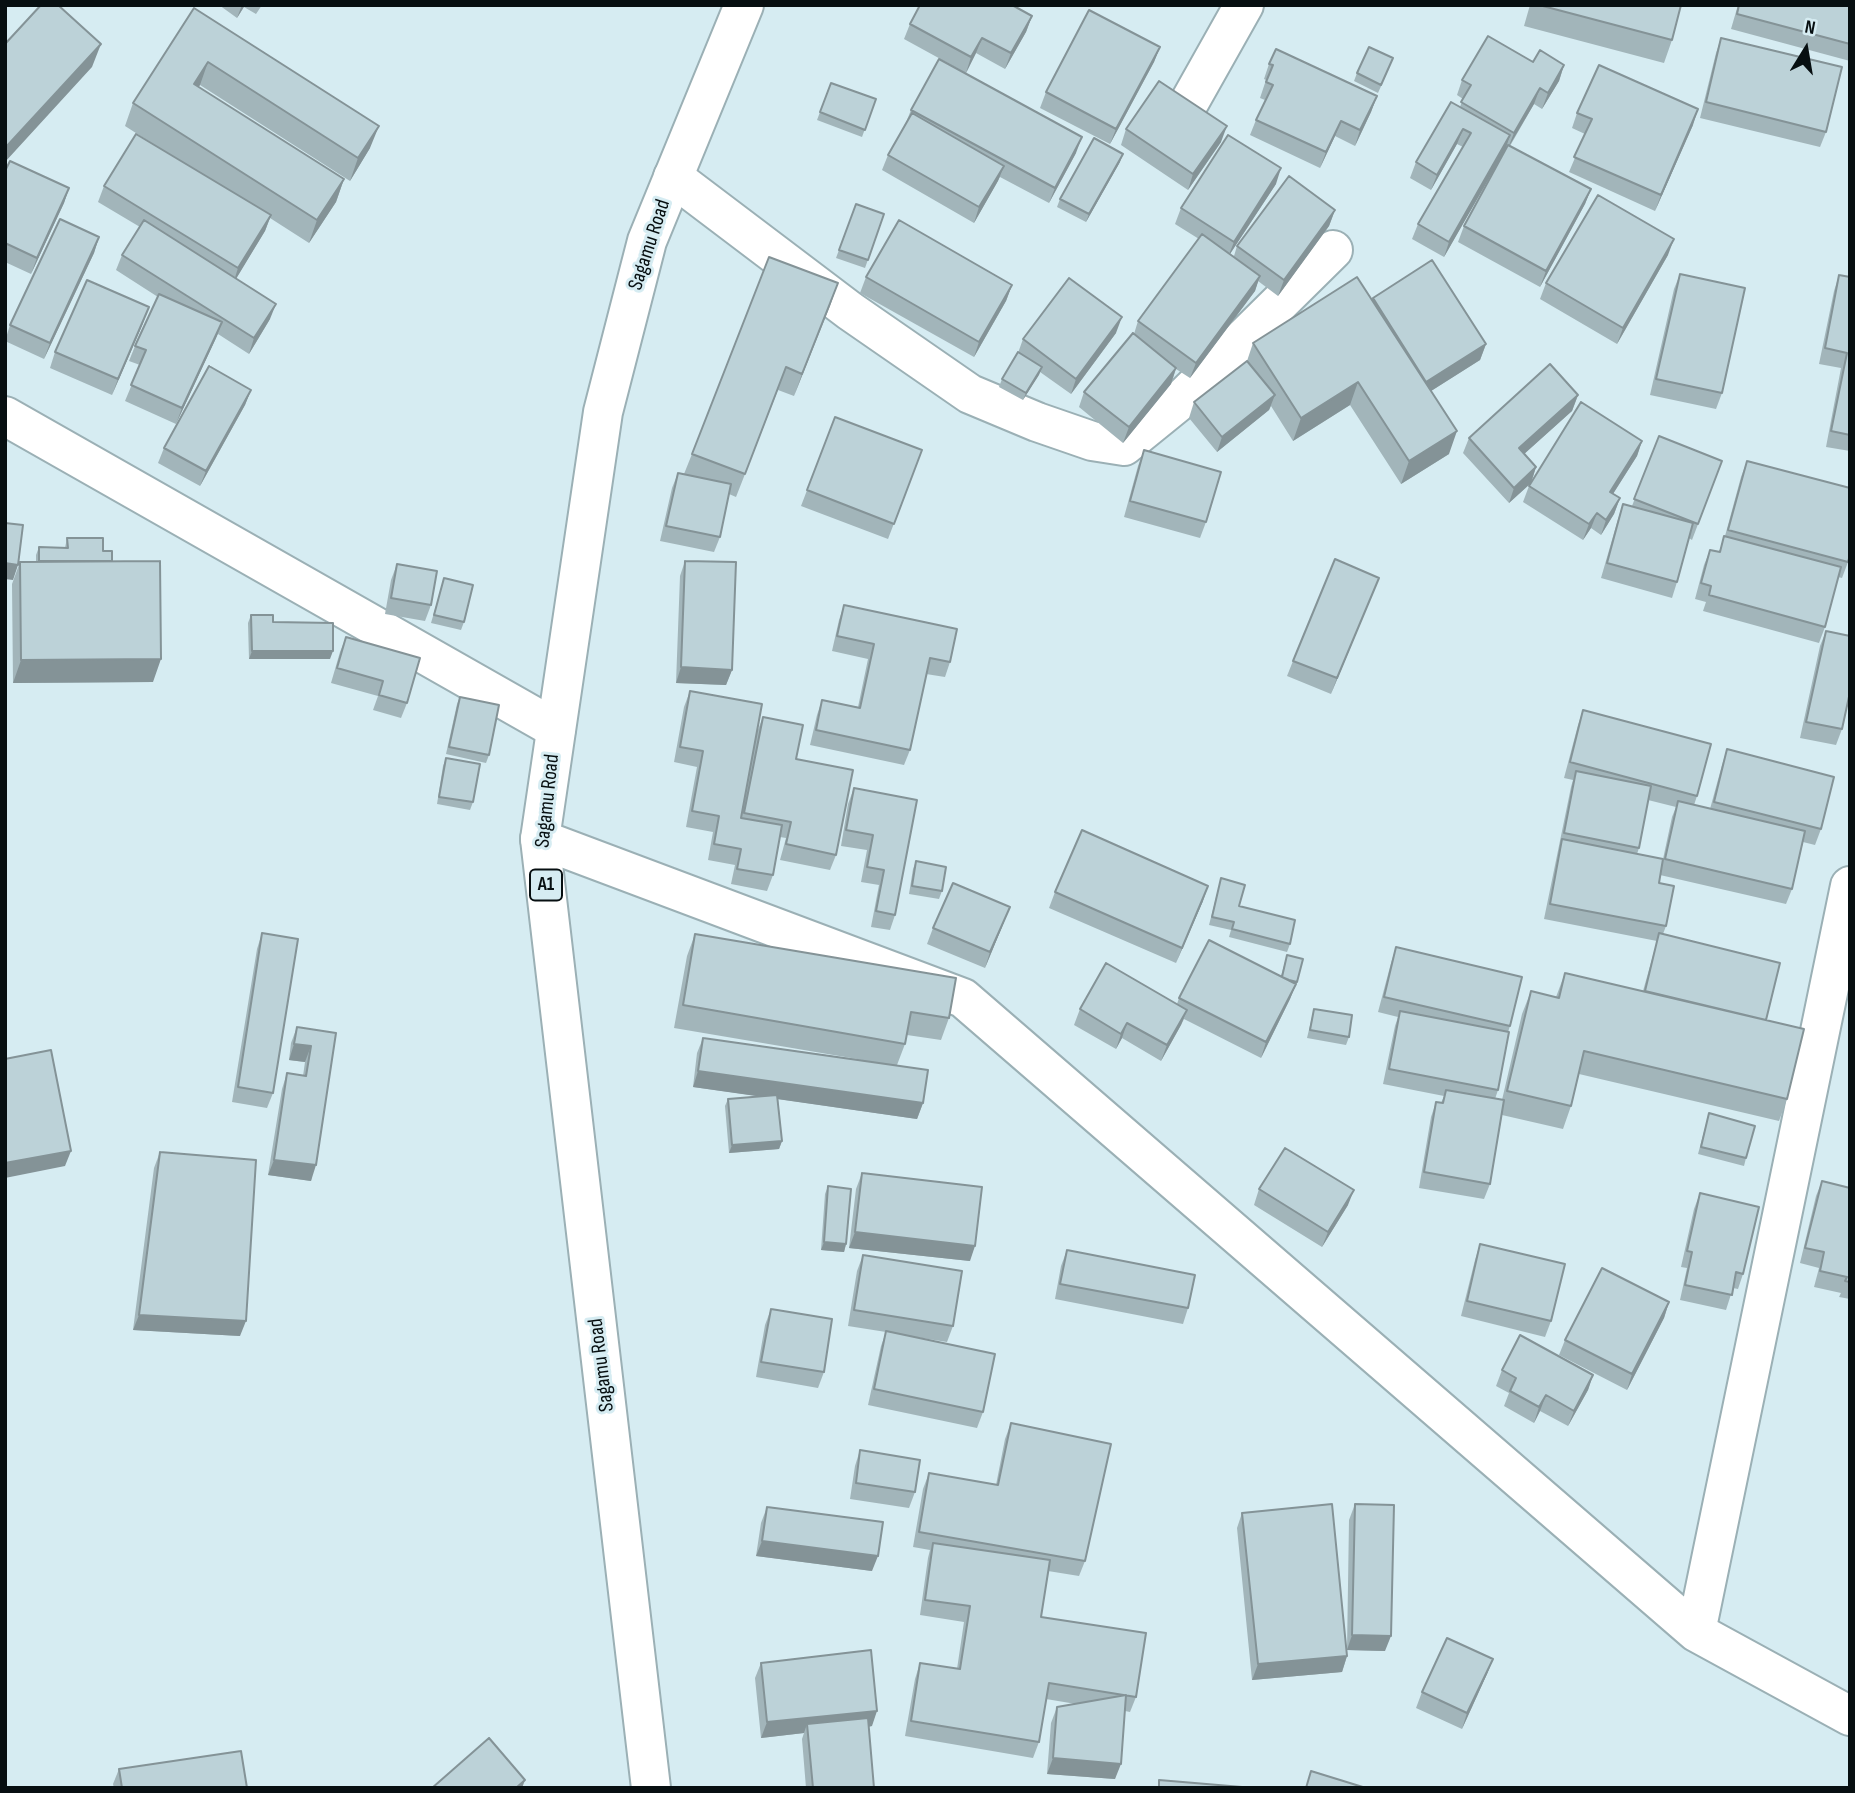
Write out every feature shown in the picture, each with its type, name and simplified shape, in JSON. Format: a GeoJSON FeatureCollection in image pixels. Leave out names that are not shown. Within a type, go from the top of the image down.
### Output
{"type":"FeatureCollection","features":[{"type":"Feature","properties":{"kind":"main road","name":"Sagamu Road"},"geometry":{"type":"LineString","coordinates":[[651,1788],[540,839],[603,412],[647,241],[744,5]]}},
{"type":"Feature","properties":{"kind":"main road"},"geometry":{"type":"LineString","coordinates":[[1190,101],[1244,5]]}},
{"type":"Feature","properties":{"kind":"main road"},"geometry":{"type":"LineString","coordinates":[[673,177],[850,311],[970,394],[1081,437],[1124,446],[1182,399],[1333,250]]}},
{"type":"Feature","properties":{"kind":"main road"},"geometry":{"type":"LineString","coordinates":[[5,416],[556,729]]}},
{"type":"Feature","properties":{"kind":"main road"},"geometry":{"type":"LineString","coordinates":[[540,839],[963,998],[1696,1632],[1850,1716]]}},
{"type":"Feature","properties":{"kind":"main road"},"geometry":{"type":"LineString","coordinates":[[1696,1632],[1850,886]]}},
{"type":"Feature","properties":{"kind":"building"},"geometry":{"type":"Polygon","coordinates":[[[41,5],[58,5],[101,44],[5,148],[5,44],[41,5]]]}},
{"type":"Feature","properties":{"kind":"building"},"geometry":{"type":"Polygon","coordinates":[[[920,5],[1012,5],[1032,16],[1011,53],[982,38],[971,57],[910,24],[920,5]]]}},
{"type":"Feature","properties":{"kind":"building"},"geometry":{"type":"Polygon","coordinates":[[[1539,5],[1681,5],[1672,40],[1539,5]]]}},
{"type":"Feature","properties":{"kind":"building"},"geometry":{"type":"Polygon","coordinates":[[[1739,5],[1850,5],[1850,44],[1737,14],[1739,5]]]}},
{"type":"Feature","properties":{"kind":"building"},"geometry":{"type":"Polygon","coordinates":[[[194,8],[379,126],[358,158],[208,62],[194,84],[344,179],[317,220],[133,103],[194,8]]]}},
{"type":"Feature","properties":{"kind":"building"},"geometry":{"type":"Polygon","coordinates":[[[1089,10],[1160,47],[1116,129],[1046,92],[1089,10]]]}},
{"type":"Feature","properties":{"kind":"building"},"geometry":{"type":"Polygon","coordinates":[[[1488,36],[1533,62],[1540,50],[1564,65],[1548,93],[1540,88],[1514,133],[1461,102],[1471,85],[1462,80],[1488,36]]]}},
{"type":"Feature","properties":{"kind":"building"},"geometry":{"type":"Polygon","coordinates":[[[1721,38],[1842,67],[1826,132],[1706,102],[1721,38]]]}},
{"type":"Feature","properties":{"kind":"building"},"geometry":{"type":"Polygon","coordinates":[[[1369,47],[1393,58],[1381,85],[1357,73],[1369,47]]]}},
{"type":"Feature","properties":{"kind":"building"},"geometry":{"type":"Polygon","coordinates":[[[1276,49],[1377,96],[1360,130],[1341,121],[1326,152],[1256,120],[1273,85],[1266,82],[1273,65],[1269,64],[1276,49]]]}},
{"type":"Feature","properties":{"kind":"building"},"geometry":{"type":"Polygon","coordinates":[[[939,59],[1082,137],[1055,188],[911,110],[939,59]]]}},
{"type":"Feature","properties":{"kind":"building"},"geometry":{"type":"Polygon","coordinates":[[[1599,65],[1698,109],[1661,195],[1574,157],[1592,119],[1577,113],[1599,65]]]}},
{"type":"Feature","properties":{"kind":"building"},"geometry":{"type":"Polygon","coordinates":[[[1159,81],[1227,126],[1193,174],[1126,129],[1159,81]]]}},
{"type":"Feature","properties":{"kind":"building"},"geometry":{"type":"Polygon","coordinates":[[[831,83],[876,99],[865,130],[820,112],[831,83]]]}},
{"type":"Feature","properties":{"kind":"building"},"geometry":{"type":"Polygon","coordinates":[[[1451,102],[1510,135],[1449,242],[1418,224],[1471,133],[1463,129],[1437,175],[1416,162],[1451,102]]]}},
{"type":"Feature","properties":{"kind":"building"},"geometry":{"type":"Polygon","coordinates":[[[912,113],[1004,166],[979,207],[888,155],[912,113]]]}},
{"type":"Feature","properties":{"kind":"building"},"geometry":{"type":"Polygon","coordinates":[[[136,134],[271,215],[238,268],[104,186],[136,134]]]}},
{"type":"Feature","properties":{"kind":"building"},"geometry":{"type":"Polygon","coordinates":[[[1228,135],[1281,168],[1234,242],[1181,208],[1228,135]]]}},
{"type":"Feature","properties":{"kind":"building"},"geometry":{"type":"Polygon","coordinates":[[[1094,138],[1123,154],[1089,214],[1060,199],[1094,138]]]}},
{"type":"Feature","properties":{"kind":"building"},"geometry":{"type":"Polygon","coordinates":[[[1508,145],[1591,189],[1546,271],[1464,226],[1508,145]]]}},
{"type":"Feature","properties":{"kind":"building"},"geometry":{"type":"Polygon","coordinates":[[[10,161],[69,188],[37,258],[5,243],[5,171],[10,161]]]}},
{"type":"Feature","properties":{"kind":"building"},"geometry":{"type":"Polygon","coordinates":[[[1289,176],[1335,210],[1284,280],[1237,246],[1289,176]]]}},
{"type":"Feature","properties":{"kind":"building"},"geometry":{"type":"Polygon","coordinates":[[[1598,195],[1674,239],[1623,328],[1546,283],[1598,195]]]}},
{"type":"Feature","properties":{"kind":"building"},"geometry":{"type":"Polygon","coordinates":[[[856,204],[884,214],[868,260],[839,250],[856,204]]]}},
{"type":"Feature","properties":{"kind":"building"},"geometry":{"type":"Polygon","coordinates":[[[60,219],[99,237],[50,343],[10,325],[60,219]]]}},
{"type":"Feature","properties":{"kind":"building"},"geometry":{"type":"Polygon","coordinates":[[[144,220],[276,304],[254,338],[122,255],[144,220]]]}},
{"type":"Feature","properties":{"kind":"building"},"geometry":{"type":"Polygon","coordinates":[[[899,220],[1012,285],[979,342],[866,277],[899,220]]]}},
{"type":"Feature","properties":{"kind":"building"},"geometry":{"type":"Polygon","coordinates":[[[1202,234],[1260,276],[1196,363],[1138,321],[1202,234]]]}},
{"type":"Feature","properties":{"kind":"building"},"geometry":{"type":"Polygon","coordinates":[[[769,257],[838,283],[802,374],[786,367],[745,474],[692,454],[769,257]]]}},
{"type":"Feature","properties":{"kind":"building"},"geometry":{"type":"Polygon","coordinates":[[[1432,260],[1486,344],[1426,382],[1373,298],[1432,260]]]}},
{"type":"Feature","properties":{"kind":"building"},"geometry":{"type":"Polygon","coordinates":[[[1680,274],[1745,288],[1722,393],[1656,379],[1680,274]]]}},
{"type":"Feature","properties":{"kind":"building"},"geometry":{"type":"Polygon","coordinates":[[[1839,275],[1850,277],[1850,435],[1831,431],[1847,353],[1825,348],[1839,275]]]}},
{"type":"Feature","properties":{"kind":"building"},"geometry":{"type":"Polygon","coordinates":[[[1357,277],[1457,431],[1409,461],[1358,382],[1301,418],[1253,343],[1357,277]]]}},
{"type":"Feature","properties":{"kind":"building"},"geometry":{"type":"Polygon","coordinates":[[[1069,278],[1122,317],[1076,379],[1023,339],[1069,278]]]}},
{"type":"Feature","properties":{"kind":"building"},"geometry":{"type":"Polygon","coordinates":[[[87,280],[149,307],[118,379],[55,352],[87,280]]]}},
{"type":"Feature","properties":{"kind":"building"},"geometry":{"type":"Polygon","coordinates":[[[159,294],[222,322],[182,408],[131,385],[146,350],[135,346],[159,294]]]}},
{"type":"Feature","properties":{"kind":"building"},"geometry":{"type":"Polygon","coordinates":[[[1133,333],[1176,368],[1129,427],[1084,392],[1133,333]]]}},
{"type":"Feature","properties":{"kind":"building"},"geometry":{"type":"Polygon","coordinates":[[[1018,352],[1042,367],[1026,393],[1002,379],[1018,352]]]}},
{"type":"Feature","properties":{"kind":"building"},"geometry":{"type":"Polygon","coordinates":[[[1247,361],[1275,395],[1222,437],[1194,402],[1247,361]]]}},
{"type":"Feature","properties":{"kind":"building"},"geometry":{"type":"Polygon","coordinates":[[[1550,364],[1578,395],[1519,448],[1536,467],[1514,488],[1469,438],[1550,364]]]}},
{"type":"Feature","properties":{"kind":"building"},"geometry":{"type":"Polygon","coordinates":[[[209,366],[251,390],[206,471],[164,448],[209,366]]]}},
{"type":"Feature","properties":{"kind":"building"},"geometry":{"type":"Polygon","coordinates":[[[1581,402],[1642,441],[1610,492],[1620,498],[1606,520],[1597,513],[1589,524],[1529,486],[1581,402]]]}},
{"type":"Feature","properties":{"kind":"building"},"geometry":{"type":"Polygon","coordinates":[[[835,417],[922,450],[894,524],[807,490],[835,417]]]}},
{"type":"Feature","properties":{"kind":"building"},"geometry":{"type":"Polygon","coordinates":[[[1659,436],[1722,461],[1698,524],[1634,499],[1659,436]]]}},
{"type":"Feature","properties":{"kind":"building"},"geometry":{"type":"Polygon","coordinates":[[[1144,450],[1221,472],[1206,522],[1130,501],[1144,450]]]}},
{"type":"Feature","properties":{"kind":"building"},"geometry":{"type":"Polygon","coordinates":[[[1747,461],[1850,488],[1848,562],[1728,530],[1747,461]]]}},
{"type":"Feature","properties":{"kind":"building"},"geometry":{"type":"Polygon","coordinates":[[[678,473],[731,484],[720,537],[666,526],[678,473]]]}},
{"type":"Feature","properties":{"kind":"building"},"geometry":{"type":"Polygon","coordinates":[[[1623,504],[1693,523],[1677,582],[1607,563],[1623,504]]]}},
{"type":"Feature","properties":{"kind":"building"},"geometry":{"type":"Polygon","coordinates":[[[5,523],[23,525],[18,565],[5,563],[5,523]]]}},
{"type":"Feature","properties":{"kind":"building"},"geometry":{"type":"Polygon","coordinates":[[[1724,536],[1841,567],[1825,627],[1709,595],[1711,586],[1701,583],[1710,550],[1720,552],[1724,536]]]}},
{"type":"Feature","properties":{"kind":"building"},"geometry":{"type":"Polygon","coordinates":[[[67,538],[103,538],[103,551],[112,551],[112,561],[39,561],[39,547],[68,548],[67,538]]]}},
{"type":"Feature","properties":{"kind":"building"},"geometry":{"type":"Polygon","coordinates":[[[1335,559],[1379,578],[1337,678],[1293,661],[1335,559]]]}},
{"type":"Feature","properties":{"kind":"building"},"geometry":{"type":"Polygon","coordinates":[[[160,561],[161,659],[21,660],[20,562],[160,561]]]}},
{"type":"Feature","properties":{"kind":"building"},"geometry":{"type":"Polygon","coordinates":[[[685,561],[736,562],[732,670],[681,667],[685,561]]]}},
{"type":"Feature","properties":{"kind":"building"},"geometry":{"type":"Polygon","coordinates":[[[397,564],[437,571],[431,605],[391,598],[397,564]]]}},
{"type":"Feature","properties":{"kind":"building"},"geometry":{"type":"Polygon","coordinates":[[[444,578],[473,585],[464,622],[434,615],[444,578]]]}},
{"type":"Feature","properties":{"kind":"building"},"geometry":{"type":"Polygon","coordinates":[[[844,605],[957,629],[950,662],[930,658],[910,750],[816,730],[822,700],[860,708],[874,644],[837,636],[844,605]]]}},
{"type":"Feature","properties":{"kind":"building"},"geometry":{"type":"Polygon","coordinates":[[[251,615],[273,615],[273,622],[333,623],[333,651],[252,651],[251,615]]]}},
{"type":"Feature","properties":{"kind":"building"},"geometry":{"type":"Polygon","coordinates":[[[1826,631],[1850,636],[1850,692],[1842,729],[1806,722],[1826,631]]]}},
{"type":"Feature","properties":{"kind":"building"},"geometry":{"type":"Polygon","coordinates":[[[346,637],[420,658],[407,703],[379,695],[383,681],[337,668],[346,637]]]}},
{"type":"Feature","properties":{"kind":"building"},"geometry":{"type":"Polygon","coordinates":[[[690,691],[762,704],[741,818],[782,825],[773,875],[737,869],[741,849],[714,844],[719,816],[692,811],[703,751],[680,747],[690,691]]]}},
{"type":"Feature","properties":{"kind":"building"},"geometry":{"type":"Polygon","coordinates":[[[460,697],[499,705],[489,755],[449,747],[460,697]]]}},
{"type":"Feature","properties":{"kind":"building"},"geometry":{"type":"Polygon","coordinates":[[[1583,710],[1711,744],[1697,796],[1570,762],[1583,710]]]}},
{"type":"Feature","properties":{"kind":"building"},"geometry":{"type":"Polygon","coordinates":[[[763,717],[803,725],[796,759],[853,770],[836,855],[786,844],[791,822],[744,813],[763,717]]]}},
{"type":"Feature","properties":{"kind":"building"},"geometry":{"type":"Polygon","coordinates":[[[1727,749],[1834,777],[1821,829],[1714,802],[1727,749]]]}},
{"type":"Feature","properties":{"kind":"building"},"geometry":{"type":"Polygon","coordinates":[[[446,758],[480,764],[473,802],[439,797],[446,758]]]}},
{"type":"Feature","properties":{"kind":"building"},"geometry":{"type":"Polygon","coordinates":[[[1576,771],[1651,786],[1639,848],[1564,833],[1576,771]]]}},
{"type":"Feature","properties":{"kind":"building"},"geometry":{"type":"Polygon","coordinates":[[[854,788],[917,800],[895,915],[876,911],[884,870],[867,867],[873,835],[846,830],[854,788]]]}},
{"type":"Feature","properties":{"kind":"building"},"geometry":{"type":"Polygon","coordinates":[[[1678,801],[1805,831],[1792,889],[1665,859],[1678,801]]]}},
{"type":"Feature","properties":{"kind":"building"},"geometry":{"type":"Polygon","coordinates":[[[1082,830],[1208,886],[1182,948],[1055,892],[1082,830]]]}},
{"type":"Feature","properties":{"kind":"building"},"geometry":{"type":"Polygon","coordinates":[[[1562,839],[1663,859],[1659,883],[1674,886],[1666,926],[1550,904],[1562,839]]]}},
{"type":"Feature","properties":{"kind":"building"},"geometry":{"type":"Polygon","coordinates":[[[916,861],[946,867],[942,891],[912,886],[916,861]]]}},
{"type":"Feature","properties":{"kind":"building"},"geometry":{"type":"Polygon","coordinates":[[[1221,878],[1245,885],[1239,906],[1295,920],[1290,944],[1232,929],[1234,922],[1212,917],[1221,878]]]}},
{"type":"Feature","properties":{"kind":"building"},"geometry":{"type":"Polygon","coordinates":[[[953,883],[1010,907],[990,952],[933,928],[953,883]]]}},
{"type":"Feature","properties":{"kind":"building"},"geometry":{"type":"Polygon","coordinates":[[[262,933],[298,939],[273,1093],[238,1087],[262,933]]]}},
{"type":"Feature","properties":{"kind":"building"},"geometry":{"type":"Polygon","coordinates":[[[1659,933],[1780,963],[1766,1020],[1645,991],[1659,933]]]}},
{"type":"Feature","properties":{"kind":"building"},"geometry":{"type":"Polygon","coordinates":[[[695,934],[956,978],[949,1018],[911,1012],[905,1044],[683,1005],[695,934]]]}},
{"type":"Feature","properties":{"kind":"building"},"geometry":{"type":"Polygon","coordinates":[[[1209,940],[1296,984],[1266,1042],[1179,998],[1209,940]]]}},
{"type":"Feature","properties":{"kind":"building"},"geometry":{"type":"Polygon","coordinates":[[[1396,947],[1522,977],[1510,1026],[1384,997],[1396,947]]]}},
{"type":"Feature","properties":{"kind":"building"},"geometry":{"type":"Polygon","coordinates":[[[1287,955],[1303,959],[1297,982],[1282,977],[1287,955]]]}},
{"type":"Feature","properties":{"kind":"building"},"geometry":{"type":"Polygon","coordinates":[[[1106,963],[1187,1010],[1167,1045],[1127,1023],[1121,1034],[1080,1009],[1106,963]]]}},
{"type":"Feature","properties":{"kind":"building"},"geometry":{"type":"Polygon","coordinates":[[[1565,973],[1804,1029],[1787,1099],[1584,1051],[1571,1106],[1507,1091],[1531,991],[1559,998],[1565,973]]]}},
{"type":"Feature","properties":{"kind":"building"},"geometry":{"type":"Polygon","coordinates":[[[1314,1009],[1352,1015],[1349,1037],[1310,1030],[1314,1009]]]}},
{"type":"Feature","properties":{"kind":"building"},"geometry":{"type":"Polygon","coordinates":[[[1400,1011],[1509,1032],[1498,1090],[1389,1069],[1400,1011]]]}},
{"type":"Feature","properties":{"kind":"building"},"geometry":{"type":"Polygon","coordinates":[[[297,1027],[336,1033],[316,1165],[274,1160],[287,1073],[306,1076],[311,1046],[294,1044],[297,1027]]]}},
{"type":"Feature","properties":{"kind":"building"},"geometry":{"type":"Polygon","coordinates":[[[703,1038],[928,1070],[923,1103],[698,1071],[703,1038]]]}},
{"type":"Feature","properties":{"kind":"building"},"geometry":{"type":"Polygon","coordinates":[[[51,1050],[71,1151],[5,1163],[5,1059],[51,1050]]]}},
{"type":"Feature","properties":{"kind":"building"},"geometry":{"type":"Polygon","coordinates":[[[1446,1090],[1504,1100],[1490,1184],[1424,1172],[1436,1102],[1443,1103],[1446,1090]]]}},
{"type":"Feature","properties":{"kind":"building"},"geometry":{"type":"Polygon","coordinates":[[[777,1095],[782,1141],[732,1145],[728,1099],[777,1095]]]}},
{"type":"Feature","properties":{"kind":"building"},"geometry":{"type":"Polygon","coordinates":[[[1709,1113],[1755,1126],[1746,1158],[1701,1147],[1709,1113]]]}},
{"type":"Feature","properties":{"kind":"building"},"geometry":{"type":"Polygon","coordinates":[[[1285,1148],[1354,1190],[1328,1232],[1259,1189],[1285,1148]]]}},
{"type":"Feature","properties":{"kind":"building"},"geometry":{"type":"Polygon","coordinates":[[[160,1152],[256,1160],[246,1321],[139,1315],[160,1152]]]}},
{"type":"Feature","properties":{"kind":"building"},"geometry":{"type":"Polygon","coordinates":[[[862,1173],[982,1187],[975,1246],[855,1232],[862,1173]]]}},
{"type":"Feature","properties":{"kind":"building"},"geometry":{"type":"Polygon","coordinates":[[[1822,1181],[1850,1188],[1850,1282],[1845,1281],[1847,1277],[1820,1271],[1824,1252],[1805,1248],[1822,1181]]]}},
{"type":"Feature","properties":{"kind":"building"},"geometry":{"type":"Polygon","coordinates":[[[828,1186],[851,1189],[846,1244],[824,1242],[828,1186]]]}},
{"type":"Feature","properties":{"kind":"building"},"geometry":{"type":"Polygon","coordinates":[[[1700,1193],[1759,1207],[1743,1274],[1736,1272],[1732,1295],[1685,1285],[1692,1252],[1687,1251],[1700,1193]]]}},
{"type":"Feature","properties":{"kind":"building"},"geometry":{"type":"Polygon","coordinates":[[[1480,1244],[1565,1264],[1551,1321],[1467,1301],[1480,1244]]]}},
{"type":"Feature","properties":{"kind":"building"},"geometry":{"type":"Polygon","coordinates":[[[1067,1250],[1195,1275],[1188,1308],[1060,1284],[1067,1250]]]}},
{"type":"Feature","properties":{"kind":"building"},"geometry":{"type":"Polygon","coordinates":[[[863,1255],[962,1271],[953,1326],[854,1310],[863,1255]]]}},
{"type":"Feature","properties":{"kind":"building"},"geometry":{"type":"Polygon","coordinates":[[[1602,1268],[1669,1302],[1632,1374],[1565,1340],[1602,1268]]]}},
{"type":"Feature","properties":{"kind":"building"},"geometry":{"type":"Polygon","coordinates":[[[771,1309],[832,1319],[824,1372],[761,1362],[771,1309]]]}},
{"type":"Feature","properties":{"kind":"building"},"geometry":{"type":"Polygon","coordinates":[[[886,1331],[995,1354],[983,1412],[874,1389],[886,1331]]]}},
{"type":"Feature","properties":{"kind":"building"},"geometry":{"type":"Polygon","coordinates":[[[1520,1335],[1593,1375],[1574,1411],[1546,1395],[1539,1407],[1510,1391],[1516,1378],[1502,1370],[1520,1335]]]}},
{"type":"Feature","properties":{"kind":"building"},"geometry":{"type":"Polygon","coordinates":[[[1011,1423],[1111,1444],[1085,1561],[919,1532],[929,1473],[998,1485],[1011,1423]]]}},
{"type":"Feature","properties":{"kind":"building"},"geometry":{"type":"Polygon","coordinates":[[[860,1450],[920,1460],[915,1492],[856,1483],[860,1450]]]}},
{"type":"Feature","properties":{"kind":"building"},"geometry":{"type":"Polygon","coordinates":[[[1332,1504],[1347,1656],[1258,1664],[1242,1513],[1332,1504]]]}},
{"type":"Feature","properties":{"kind":"building"},"geometry":{"type":"Polygon","coordinates":[[[1355,1504],[1394,1505],[1391,1636],[1352,1635],[1355,1504]]]}},
{"type":"Feature","properties":{"kind":"building"},"geometry":{"type":"Polygon","coordinates":[[[767,1507],[883,1522],[878,1556],[762,1541],[767,1507]]]}},
{"type":"Feature","properties":{"kind":"building"},"geometry":{"type":"Polygon","coordinates":[[[933,1543],[1050,1560],[1041,1617],[1146,1633],[1136,1697],[1049,1683],[1039,1742],[911,1721],[920,1663],[960,1669],[970,1606],[925,1600],[933,1543]]]}},
{"type":"Feature","properties":{"kind":"building"},"geometry":{"type":"Polygon","coordinates":[[[1447,1638],[1493,1659],[1467,1713],[1422,1692],[1447,1638]]]}},
{"type":"Feature","properties":{"kind":"building"},"geometry":{"type":"Polygon","coordinates":[[[871,1650],[877,1711],[767,1722],[761,1663],[871,1650]]]}},
{"type":"Feature","properties":{"kind":"building"},"geometry":{"type":"Polygon","coordinates":[[[1126,1695],[1121,1764],[1053,1758],[1057,1707],[1126,1695]]]}},
{"type":"Feature","properties":{"kind":"building"},"geometry":{"type":"Polygon","coordinates":[[[868,1718],[874,1788],[813,1788],[807,1724],[868,1718]]]}},
{"type":"Feature","properties":{"kind":"building"},"geometry":{"type":"Polygon","coordinates":[[[489,1738],[525,1780],[516,1788],[432,1788],[489,1738]]]}},
{"type":"Feature","properties":{"kind":"building"},"geometry":{"type":"Polygon","coordinates":[[[241,1751],[247,1788],[122,1788],[119,1769],[241,1751]]]}},
{"type":"Feature","properties":{"kind":"building"},"geometry":{"type":"Polygon","coordinates":[[[1311,1771],[1366,1788],[1306,1788],[1311,1771]]]}},
{"type":"Feature","properties":{"kind":"building"},"geometry":{"type":"Polygon","coordinates":[[[1159,1780],[1242,1787],[1159,1788],[1159,1780]]]}}]}
